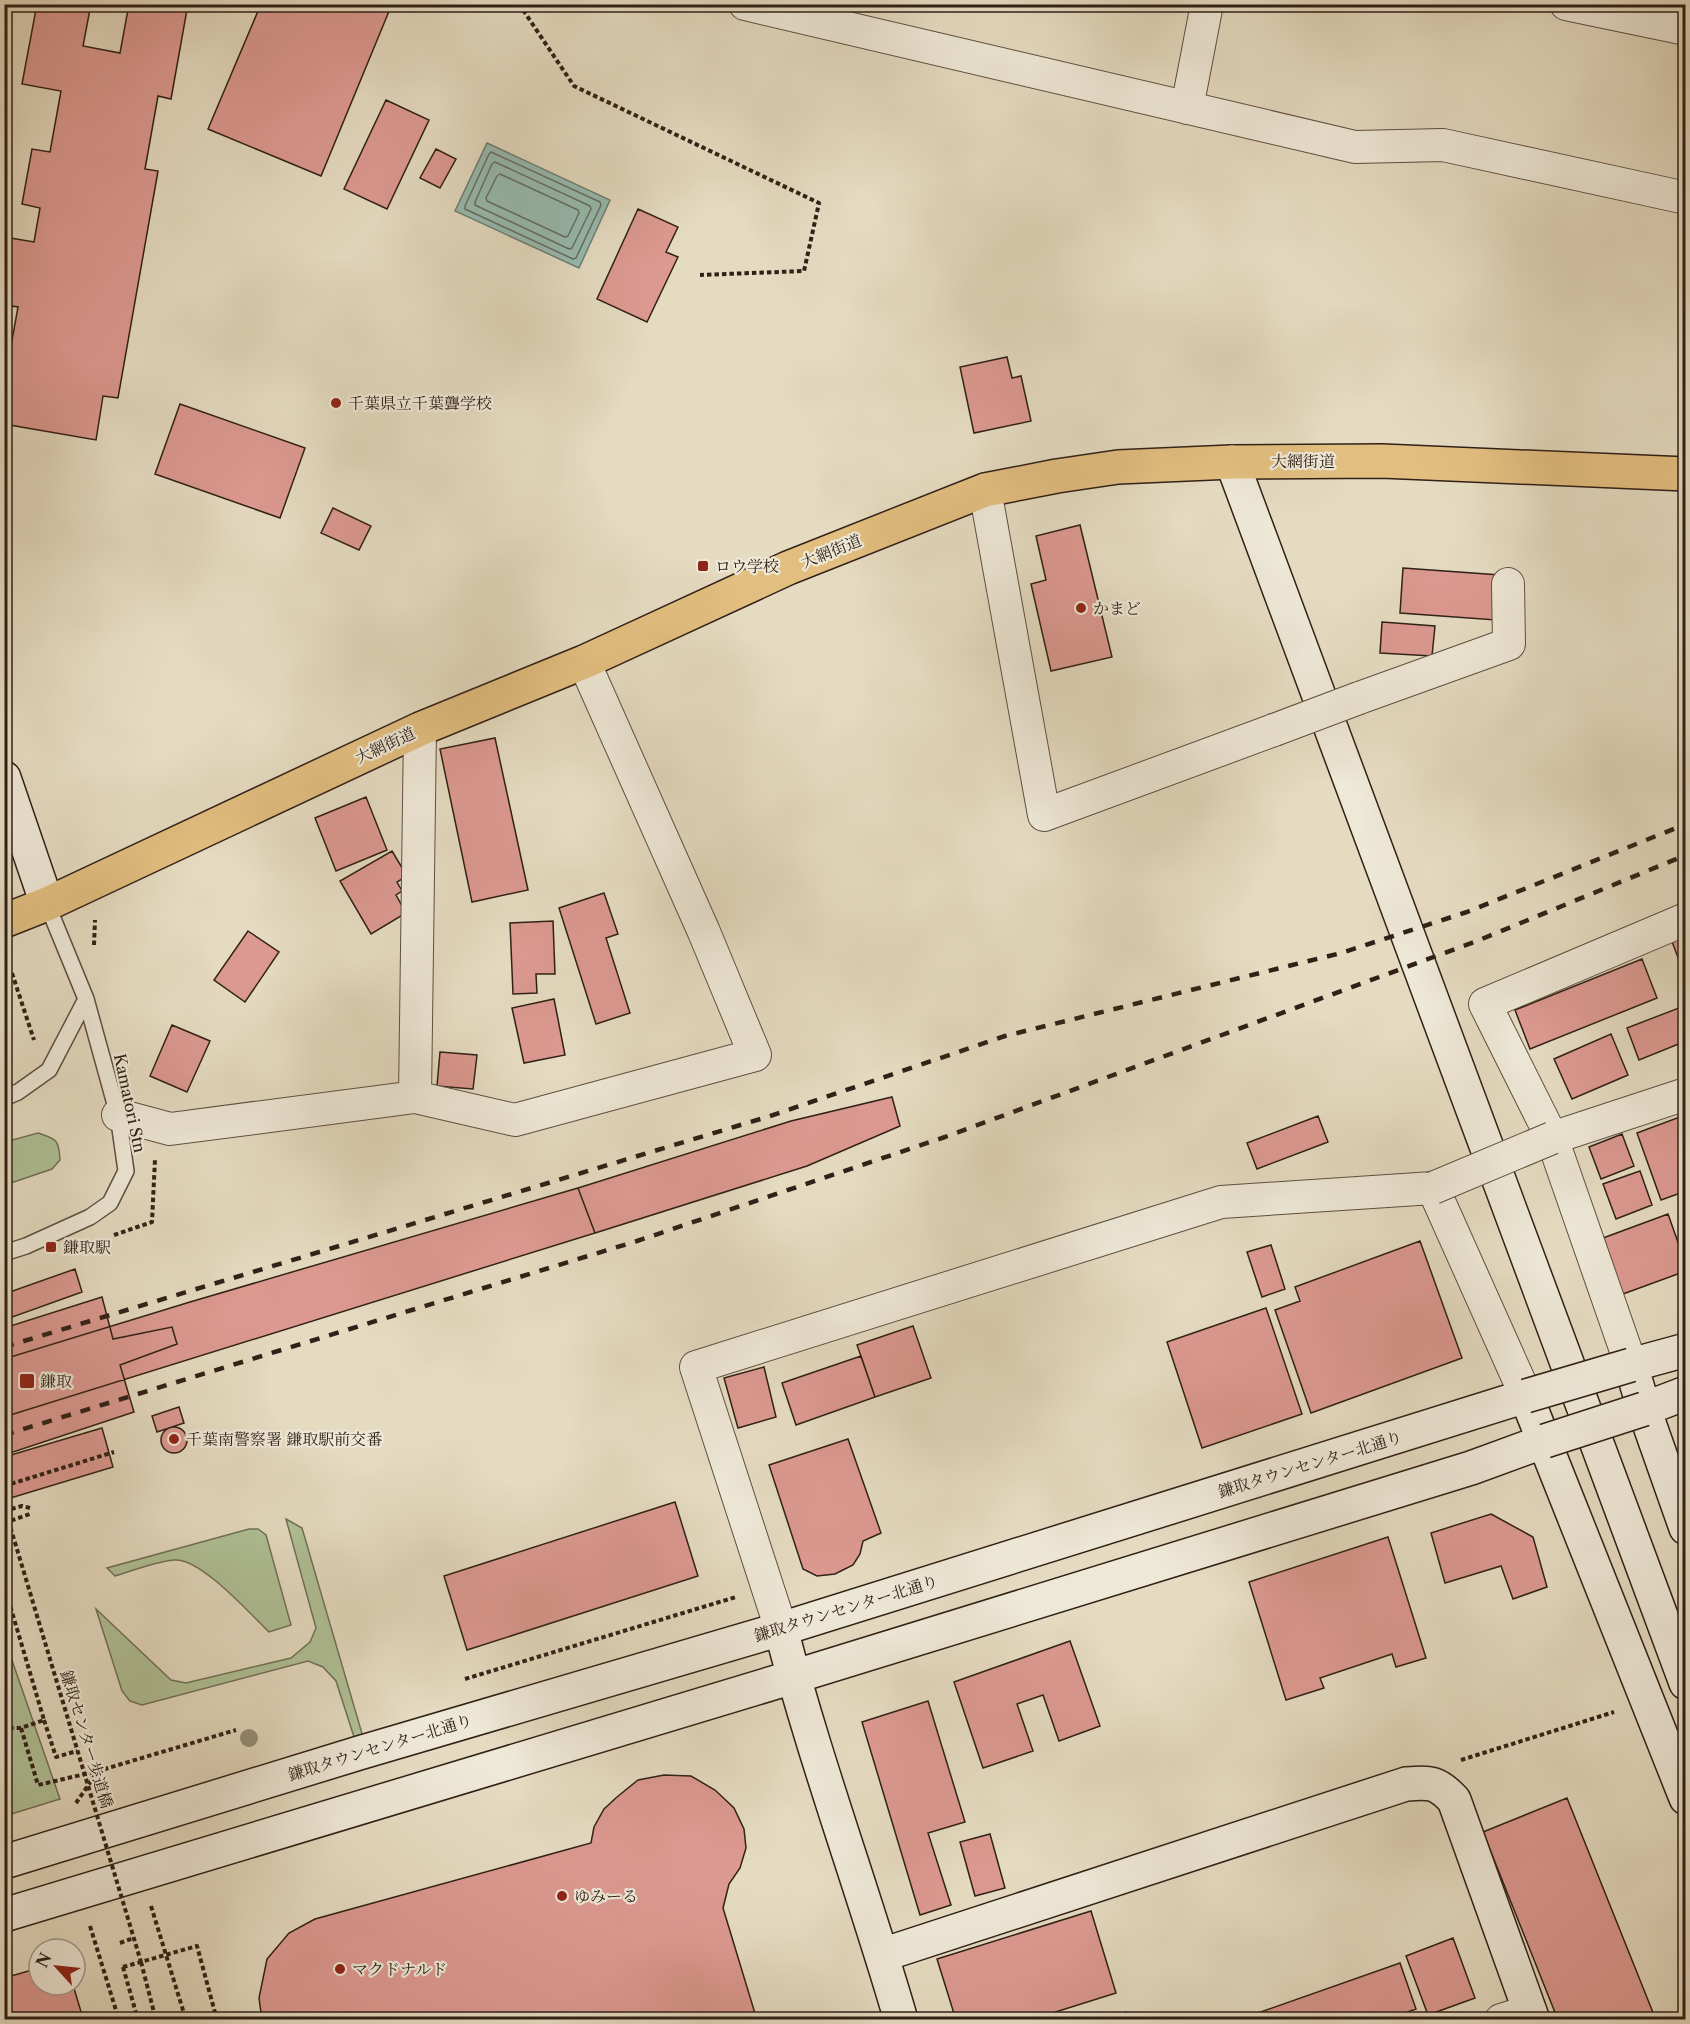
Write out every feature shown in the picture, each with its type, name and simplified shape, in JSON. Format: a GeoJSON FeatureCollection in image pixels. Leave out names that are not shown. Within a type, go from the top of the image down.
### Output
{"type":"FeatureCollection","features":[{"type":"Feature","properties":{"kind":"main road","name":"大網街道"},"geometry":{"type":"LineString","coordinates":[[4,921],[47,904],[420,729],[584,662],[788,568],[985,490],[1118,467],[1232,462],[1382,461],[1686,474]]}},
{"type":"Feature","properties":{"kind":"street"},"geometry":{"type":"LineString","coordinates":[[745,4],[778,8],[1355,147],[1443,145],[1686,198]]}},
{"type":"Feature","properties":{"kind":"street"},"geometry":{"type":"LineString","coordinates":[[1187,108],[1207,4]]}},
{"type":"Feature","properties":{"kind":"street"},"geometry":{"type":"LineString","coordinates":[[1566,4],[1686,29]]}},
{"type":"Feature","properties":{"kind":"street"},"geometry":{"type":"LineString","coordinates":[[1232,462],[1686,1683]]}},
{"type":"Feature","properties":{"kind":"street"},"geometry":{"type":"LineString","coordinates":[[985,490],[1044,815],[1509,644],[1508,584]]}},
{"type":"Feature","properties":{"kind":"street"},"geometry":{"type":"LineString","coordinates":[[118,1115],[170,1129],[416,1097],[515,1120],[755,1055],[704,932],[584,662]]}},
{"type":"Feature","properties":{"kind":"street"},"geometry":{"type":"LineString","coordinates":[[416,1097],[420,729]]}},
{"type":"Feature","properties":{"kind":"street"},"geometry":{"type":"LineString","coordinates":[[4,778],[47,904]]}},
{"type":"Feature","properties":{"kind":"street"},"geometry":{"type":"LineString","coordinates":[[1686,919],[1485,1004],[1552,1138],[1686,1528]]}},
{"type":"Feature","properties":{"kind":"street"},"geometry":{"type":"LineString","coordinates":[[901,2019],[781,1629],[696,1367],[1221,1202],[1433,1188],[1552,1138],[1686,1094]]}},
{"type":"Feature","properties":{"kind":"street"},"geometry":{"type":"LineString","coordinates":[[1433,1188],[1545,1441],[1686,1798]]}},
{"type":"Feature","properties":{"kind":"street","name":"鎌取タウンセンター北通り"},"geometry":{"type":"LineString","coordinates":[[4,1862],[359,1753],[781,1629],[1526,1396],[1686,1350]]}},
{"type":"Feature","properties":{"kind":"street"},"geometry":{"type":"LineString","coordinates":[[4,1915],[794,1677],[1471,1468],[1686,1393]]}},
{"type":"Feature","properties":{"kind":"street"},"geometry":{"type":"LineString","coordinates":[[882,1955],[1406,1784],[1425,1782],[1442,1787],[1454,1800],[1521,2016]]}},
{"type":"Feature","properties":{"kind":"lane","name":"Kamatori Stn"},"geometry":{"type":"LineString","coordinates":[[4,1253],[26,1246],[90,1217],[110,1203],[126,1171],[118,1115],[86,999],[47,904]]}},
{"type":"Feature","properties":{"kind":"lane"},"geometry":{"type":"LineString","coordinates":[[4,1098],[18,1092],[49,1070],[86,999]]}},
{"type":"Feature","properties":{"kind":"path"},"geometry":{"type":"LineString","coordinates":[[519,4],[574,86],[819,203],[804,271],[700,275]]}},
{"type":"Feature","properties":{"kind":"path"},"geometry":{"type":"LineString","coordinates":[[12,972],[35,1045]]}},
{"type":"Feature","properties":{"kind":"path"},"geometry":{"type":"LineString","coordinates":[[4,1486],[114,1452]]}},
{"type":"Feature","properties":{"kind":"path","name":"鎌取センター歩道橋"},"geometry":{"type":"LineString","coordinates":[[4,1506],[134,1938],[156,2019]]}},
{"type":"Feature","properties":{"kind":"path"},"geometry":{"type":"LineString","coordinates":[[4,1511],[22,1506],[30,1508]]}},
{"type":"Feature","properties":{"kind":"path"},"geometry":{"type":"LineString","coordinates":[[4,1522],[30,1514]]}},
{"type":"Feature","properties":{"kind":"path"},"geometry":{"type":"LineString","coordinates":[[4,1585],[57,1757],[78,1751]]}},
{"type":"Feature","properties":{"kind":"path"},"geometry":{"type":"LineString","coordinates":[[465,1679],[739,1595]]}},
{"type":"Feature","properties":{"kind":"path"},"geometry":{"type":"LineString","coordinates":[[1425,1782],[1448,1764],[1616,1711]]}},
{"type":"Feature","properties":{"kind":"path"},"geometry":{"type":"LineString","coordinates":[[4,1728],[21,1728],[44,1720]]}},
{"type":"Feature","properties":{"kind":"path"},"geometry":{"type":"LineString","coordinates":[[21,1728],[38,1785],[98,1771],[236,1730]]}},
{"type":"Feature","properties":{"kind":"path"},"geometry":{"type":"LineString","coordinates":[[75,1804],[98,1771]]}},
{"type":"Feature","properties":{"kind":"path"},"geometry":{"type":"LineString","coordinates":[[141,1874],[186,2019]]}},
{"type":"Feature","properties":{"kind":"path"},"geometry":{"type":"LineString","coordinates":[[80,1892],[119,2019]]}},
{"type":"Feature","properties":{"kind":"path"},"geometry":{"type":"LineString","coordinates":[[120,1943],[134,1938]]}},
{"type":"Feature","properties":{"kind":"path"},"geometry":{"type":"LineString","coordinates":[[138,2019],[123,1967],[197,1946],[217,2019]]}},
{"type":"Feature","properties":{"kind":"green space"},"geometry":{"type":"Polygon","coordinates":[[[38,1133],[56,1141],[60,1160],[52,1169],[5,1185],[5,1142],[38,1133]]]}},
{"type":"Feature","properties":{"kind":"green space"},"geometry":{"type":"Polygon","coordinates":[[[286,1519],[302,1528],[363,1737],[355,1740],[336,1681],[323,1667],[308,1661],[142,1705],[130,1701],[122,1691],[96,1609],[171,1680],[186,1683],[291,1658],[310,1642],[316,1628],[286,1519]]]}},
{"type":"Feature","properties":{"kind":"green space"},"geometry":{"type":"Polygon","coordinates":[[[249,1529],[258,1529],[266,1535],[291,1625],[269,1632],[224,1588],[197,1567],[185,1561],[159,1562],[115,1576],[107,1568],[249,1529]]]}},
{"type":"Feature","properties":{"kind":"green space"},"geometry":{"type":"Polygon","coordinates":[[[5,1640],[60,1799],[4,1816],[5,1640]]]}},
{"type":"Feature","properties":{"kind":"water"},"geometry":{"type":"Polygon","coordinates":[[[487,143],[610,200],[579,268],[455,211],[487,143]]]}},
{"type":"Feature","properties":{"kind":"building"},"geometry":{"type":"Polygon","coordinates":[[[37,4],[91,4],[83,46],[120,53],[129,4],[188,4],[171,99],[158,96],[145,169],[158,171],[118,398],[103,396],[96,440],[4,424],[4,385],[18,307],[4,305],[4,237],[34,242],[40,208],[22,204],[32,149],[50,152],[61,91],[22,84],[37,4]]]}},
{"type":"Feature","properties":{"kind":"building"},"geometry":{"type":"Polygon","coordinates":[[[261,4],[392,4],[321,176],[208,129],[261,4]]]}},
{"type":"Feature","properties":{"kind":"building"},"geometry":{"type":"Polygon","coordinates":[[[386,100],[429,120],[387,209],[344,189],[386,100]]]}},
{"type":"Feature","properties":{"kind":"building"},"geometry":{"type":"Polygon","coordinates":[[[436,149],[456,159],[440,188],[420,178],[436,149]]]}},
{"type":"Feature","properties":{"kind":"building"},"geometry":{"type":"Polygon","coordinates":[[[638,209],[678,227],[666,252],[678,257],[647,322],[597,299],[638,209]]]}},
{"type":"Feature","properties":{"kind":"building"},"geometry":{"type":"Polygon","coordinates":[[[1007,357],[1012,378],[1021,376],[1031,421],[974,433],[960,367],[1007,357]]]}},
{"type":"Feature","properties":{"kind":"building"},"geometry":{"type":"Polygon","coordinates":[[[180,404],[305,448],[280,518],[155,474],[180,404]]]}},
{"type":"Feature","properties":{"kind":"building"},"geometry":{"type":"Polygon","coordinates":[[[333,508],[371,526],[359,550],[321,533],[333,508]]]}},
{"type":"Feature","properties":{"kind":"building"},"geometry":{"type":"Polygon","coordinates":[[[1080,525],[1112,657],[1051,671],[1031,584],[1046,580],[1036,536],[1080,525]]]}},
{"type":"Feature","properties":{"kind":"building"},"geometry":{"type":"Polygon","coordinates":[[[1403,568],[1500,575],[1496,620],[1400,613],[1403,568]]]}},
{"type":"Feature","properties":{"kind":"building"},"geometry":{"type":"Polygon","coordinates":[[[1382,622],[1435,626],[1432,656],[1380,653],[1382,622]]]}},
{"type":"Feature","properties":{"kind":"building"},"geometry":{"type":"Polygon","coordinates":[[[495,738],[528,890],[472,902],[440,749],[495,738]]]}},
{"type":"Feature","properties":{"kind":"building"},"geometry":{"type":"Polygon","coordinates":[[[366,797],[387,850],[336,871],[315,818],[366,797]]]}},
{"type":"Feature","properties":{"kind":"building"},"geometry":{"type":"Polygon","coordinates":[[[392,851],[407,876],[397,882],[402,891],[396,895],[406,913],[371,934],[340,881],[392,851]]]}},
{"type":"Feature","properties":{"kind":"building"},"geometry":{"type":"Polygon","coordinates":[[[604,893],[618,934],[606,938],[630,1013],[596,1024],[559,908],[604,893]]]}},
{"type":"Feature","properties":{"kind":"building"},"geometry":{"type":"Polygon","coordinates":[[[553,921],[555,974],[536,974],[537,993],[513,994],[510,923],[553,921]]]}},
{"type":"Feature","properties":{"kind":"building"},"geometry":{"type":"Polygon","coordinates":[[[248,931],[279,952],[245,1002],[214,980],[248,931]]]}},
{"type":"Feature","properties":{"kind":"building"},"geometry":{"type":"Polygon","coordinates":[[[1686,934],[1686,979],[1671,939],[1686,934]]]}},
{"type":"Feature","properties":{"kind":"building"},"geometry":{"type":"Polygon","coordinates":[[[1642,959],[1657,998],[1530,1049],[1515,1010],[1642,959]]]}},
{"type":"Feature","properties":{"kind":"building"},"geometry":{"type":"Polygon","coordinates":[[[554,999],[565,1055],[524,1063],[512,1008],[554,999]]]}},
{"type":"Feature","properties":{"kind":"building"},"geometry":{"type":"Polygon","coordinates":[[[1684,1006],[1686,1041],[1639,1060],[1627,1028],[1684,1006]]]}},
{"type":"Feature","properties":{"kind":"building"},"geometry":{"type":"Polygon","coordinates":[[[172,1025],[210,1041],[187,1092],[150,1076],[172,1025]]]}},
{"type":"Feature","properties":{"kind":"building"},"geometry":{"type":"Polygon","coordinates":[[[1611,1034],[1628,1075],[1572,1099],[1554,1059],[1611,1034]]]}},
{"type":"Feature","properties":{"kind":"building"},"geometry":{"type":"Polygon","coordinates":[[[440,1052],[477,1055],[473,1089],[437,1086],[440,1052]]]}},
{"type":"Feature","properties":{"kind":"building"},"geometry":{"type":"Polygon","coordinates":[[[892,1097],[900,1126],[807,1166],[595,1233],[578,1188],[791,1121],[892,1097]]]}},
{"type":"Feature","properties":{"kind":"building"},"geometry":{"type":"Polygon","coordinates":[[[1685,1115],[1686,1191],[1661,1200],[1637,1133],[1685,1115]]]}},
{"type":"Feature","properties":{"kind":"building"},"geometry":{"type":"Polygon","coordinates":[[[1318,1116],[1328,1142],[1257,1169],[1247,1143],[1318,1116]]]}},
{"type":"Feature","properties":{"kind":"building"},"geometry":{"type":"Polygon","coordinates":[[[1622,1134],[1634,1166],[1601,1179],[1589,1147],[1622,1134]]]}},
{"type":"Feature","properties":{"kind":"building"},"geometry":{"type":"Polygon","coordinates":[[[1640,1171],[1652,1205],[1616,1219],[1603,1184],[1640,1171]]]}},
{"type":"Feature","properties":{"kind":"building"},"geometry":{"type":"Polygon","coordinates":[[[578,1188],[595,1233],[4,1417],[4,1359],[578,1188]]]}},
{"type":"Feature","properties":{"kind":"building"},"geometry":{"type":"Polygon","coordinates":[[[1668,1214],[1686,1265],[1686,1271],[1623,1294],[1603,1238],[1668,1214]]]}},
{"type":"Feature","properties":{"kind":"building"},"geometry":{"type":"Polygon","coordinates":[[[1420,1241],[1462,1358],[1311,1413],[1275,1310],[1300,1301],[1295,1287],[1420,1241]]]}},
{"type":"Feature","properties":{"kind":"building"},"geometry":{"type":"Polygon","coordinates":[[[1271,1245],[1285,1289],[1262,1297],[1247,1252],[1271,1245]]]}},
{"type":"Feature","properties":{"kind":"building"},"geometry":{"type":"Polygon","coordinates":[[[75,1269],[82,1292],[4,1320],[4,1294],[75,1269]]]}},
{"type":"Feature","properties":{"kind":"building"},"geometry":{"type":"Polygon","coordinates":[[[102,1297],[113,1339],[172,1327],[177,1344],[120,1365],[134,1412],[4,1455],[4,1328],[102,1297]]]}},
{"type":"Feature","properties":{"kind":"building"},"geometry":{"type":"Polygon","coordinates":[[[1266,1308],[1302,1414],[1202,1448],[1167,1342],[1266,1308]]]}},
{"type":"Feature","properties":{"kind":"building"},"geometry":{"type":"Polygon","coordinates":[[[913,1326],[931,1378],[875,1397],[857,1345],[913,1326]]]}},
{"type":"Feature","properties":{"kind":"building"},"geometry":{"type":"Polygon","coordinates":[[[861,1356],[875,1397],[796,1425],[782,1383],[861,1356]]]}},
{"type":"Feature","properties":{"kind":"building"},"geometry":{"type":"Polygon","coordinates":[[[764,1367],[776,1417],[738,1428],[724,1378],[764,1367]]]}},
{"type":"Feature","properties":{"kind":"building"},"geometry":{"type":"Polygon","coordinates":[[[179,1407],[184,1423],[157,1432],[152,1416],[179,1407]]]}},
{"type":"Feature","properties":{"kind":"building"},"geometry":{"type":"Polygon","coordinates":[[[174,1427],[183,1431],[187,1440],[183,1449],[174,1453],[165,1449],[161,1440],[165,1431],[174,1427]]]}},
{"type":"Feature","properties":{"kind":"building"},"geometry":{"type":"Polygon","coordinates":[[[102,1428],[113,1467],[4,1500],[4,1457],[102,1428]]]}},
{"type":"Feature","properties":{"kind":"building"},"geometry":{"type":"Polygon","coordinates":[[[848,1439],[881,1533],[863,1541],[860,1554],[853,1565],[835,1574],[817,1576],[803,1569],[769,1465],[848,1439]]]}},
{"type":"Feature","properties":{"kind":"building"},"geometry":{"type":"Polygon","coordinates":[[[675,1502],[698,1576],[467,1650],[444,1576],[675,1502]]]}},
{"type":"Feature","properties":{"kind":"building"},"geometry":{"type":"Polygon","coordinates":[[[1491,1514],[1533,1537],[1547,1587],[1513,1599],[1501,1566],[1445,1583],[1431,1533],[1491,1514]]]}},
{"type":"Feature","properties":{"kind":"building"},"geometry":{"type":"Polygon","coordinates":[[[1388,1537],[1426,1658],[1396,1667],[1392,1654],[1320,1678],[1324,1688],[1286,1700],[1249,1582],[1388,1537]]]}},
{"type":"Feature","properties":{"kind":"building"},"geometry":{"type":"Polygon","coordinates":[[[1070,1641],[1100,1726],[1059,1741],[1043,1695],[1017,1704],[1033,1751],[983,1768],[954,1682],[1070,1641]]]}},
{"type":"Feature","properties":{"kind":"building"},"geometry":{"type":"Polygon","coordinates":[[[928,1701],[965,1822],[928,1833],[951,1905],[920,1915],[862,1722],[928,1701]]]}},
{"type":"Feature","properties":{"kind":"building","name":"ゆみーる"},"geometry":{"type":"Polygon","coordinates":[[[664,1775],[691,1776],[715,1790],[734,1808],[744,1829],[746,1848],[740,1868],[729,1884],[723,1908],[757,2020],[262,2020],[259,1998],[267,1959],[289,1933],[315,1919],[591,1843],[594,1827],[604,1809],[638,1780],[664,1775]]]}},
{"type":"Feature","properties":{"kind":"building"},"geometry":{"type":"Polygon","coordinates":[[[1567,1798],[1656,2020],[1558,2020],[1483,1832],[1567,1798]]]}},
{"type":"Feature","properties":{"kind":"building"},"geometry":{"type":"Polygon","coordinates":[[[990,1834],[1005,1888],[975,1896],[960,1842],[990,1834]]]}},
{"type":"Feature","properties":{"kind":"building"},"geometry":{"type":"Polygon","coordinates":[[[1091,1911],[1116,1993],[1030,2020],[956,2020],[937,1959],[1091,1911]]]}},
{"type":"Feature","properties":{"kind":"building"},"geometry":{"type":"Polygon","coordinates":[[[1453,1938],[1475,1998],[1428,2015],[1406,1956],[1453,1938]]]}},
{"type":"Feature","properties":{"kind":"building"},"geometry":{"type":"Polygon","coordinates":[[[1400,1963],[1416,2009],[1385,2020],[1238,2020],[1400,1963]]]}},
{"type":"Feature","properties":{"kind":"building"},"geometry":{"type":"Polygon","coordinates":[[[27,1971],[27,1997],[77,1997],[82,2015],[67,2020],[4,2020],[4,1978],[27,1971]]]}},
{"type":"Feature","properties":{"kind":"building"},"geometry":{"type":"Polygon","coordinates":[[[1126,2012],[1128,2020],[1100,2020],[1126,2012]]]}},
{"type":"Feature","properties":{"kind":"railway"},"geometry":{"type":"LineString","coordinates":[[4,1347],[767,1117],[1005,1036],[1341,953],[1467,912],[1686,824]]}},
{"type":"Feature","properties":{"kind":"railway"},"geometry":{"type":"LineString","coordinates":[[4,1435],[637,1241],[945,1137],[1477,941],[1686,855]]}},
{"type":"Feature","properties":{"kind":"place","name":"千葉県立千葉聾学校"},"geometry":{"type":"Point","coordinates":[336,403]}},
{"type":"Feature","properties":{"kind":"place","name":"ロウ学校"},"geometry":{"type":"Point","coordinates":[703,566]}},
{"type":"Feature","properties":{"kind":"place","name":"かまど"},"geometry":{"type":"Point","coordinates":[1081,608]}},
{"type":"Feature","properties":{"kind":"place","name":"鎌取駅"},"geometry":{"type":"Point","coordinates":[51,1247]}},
{"type":"Feature","properties":{"kind":"place","name":"鎌取"},"geometry":{"type":"Point","coordinates":[27,1381]}},
{"type":"Feature","properties":{"kind":"place","name":"千葉南警察署 鎌取駅前交番"},"geometry":{"type":"Point","coordinates":[174,1439]}},
{"type":"Feature","properties":{"kind":"place","name":"ゆみーる"},"geometry":{"type":"Point","coordinates":[562,1896]}},
{"type":"Feature","properties":{"kind":"place","name":"マクドナルド"},"geometry":{"type":"Point","coordinates":[340,1969]}}]}
